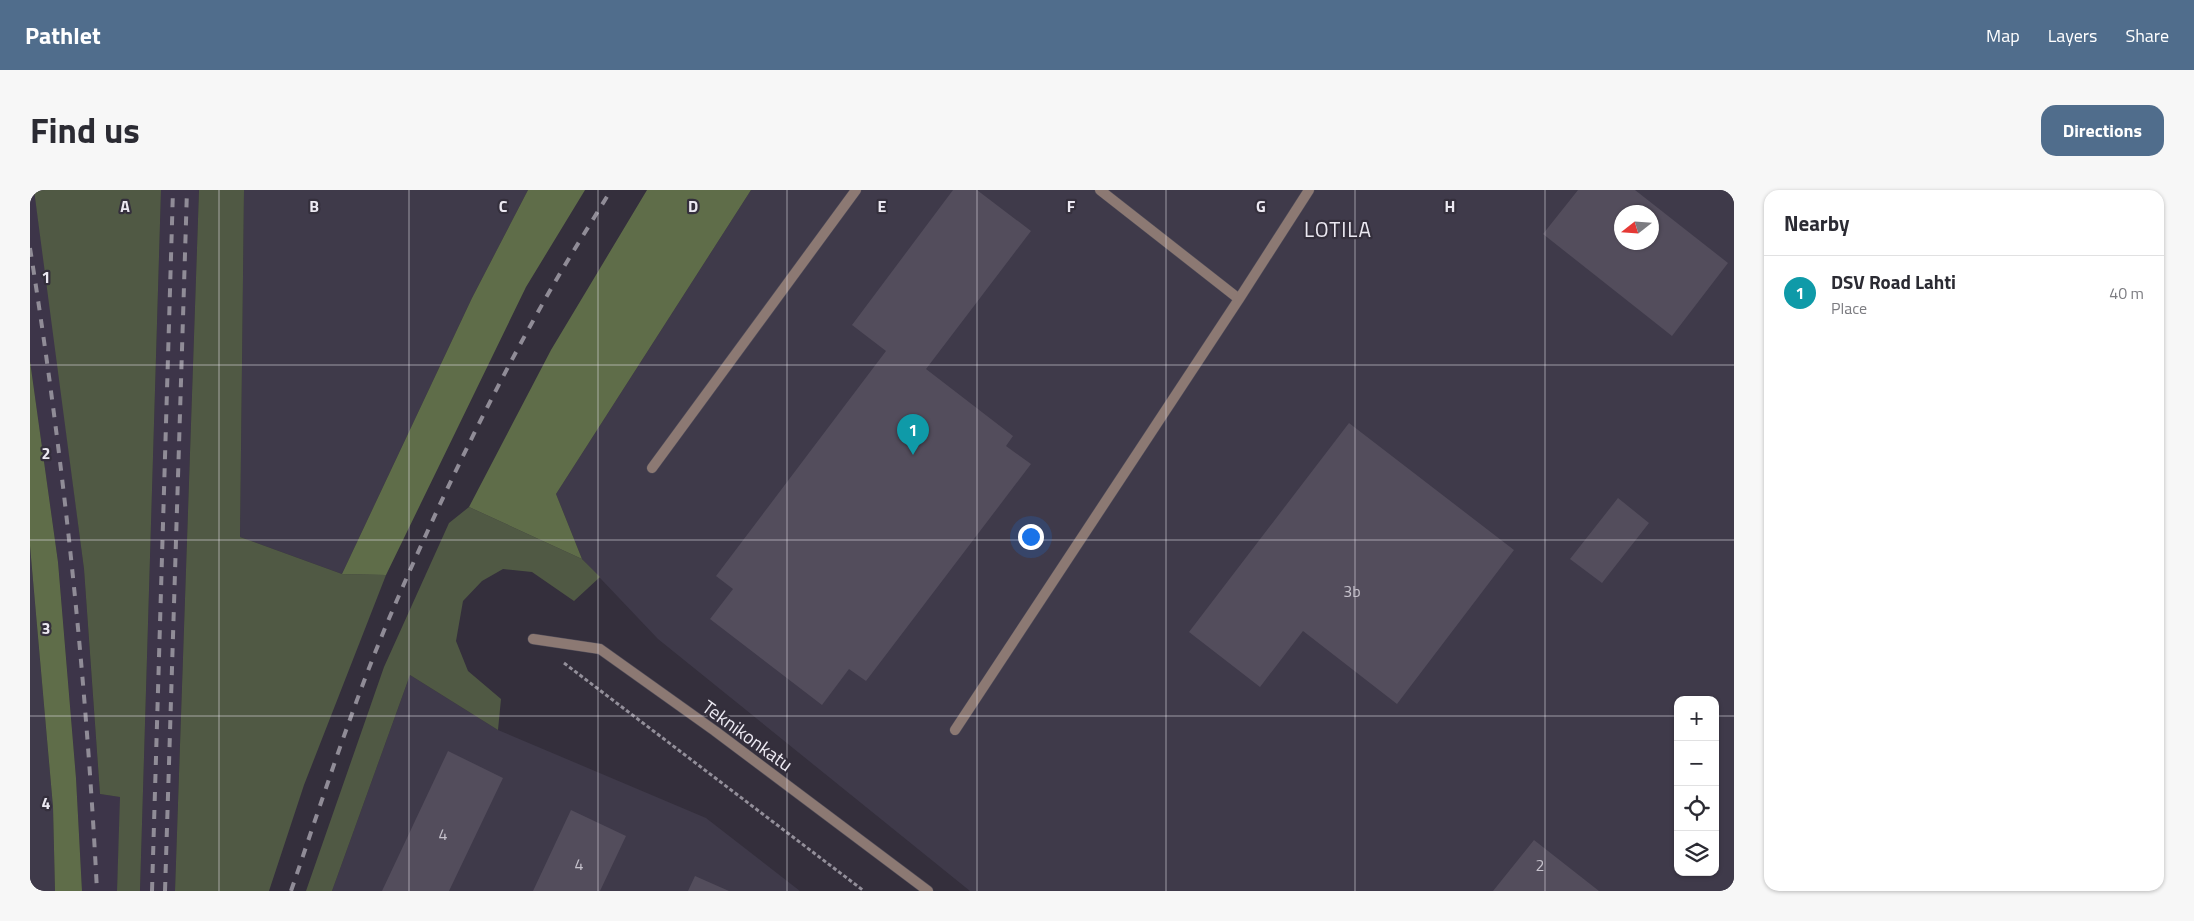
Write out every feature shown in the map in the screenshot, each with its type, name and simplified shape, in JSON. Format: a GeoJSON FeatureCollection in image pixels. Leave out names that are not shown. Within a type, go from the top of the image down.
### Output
{"type":"FeatureCollection","features":[{"type":"Feature","properties":{"kind":"street"},"geometry":{"type":"LineString","coordinates":[[652,468],[856,190]]}},
{"type":"Feature","properties":{"kind":"street"},"geometry":{"type":"LineString","coordinates":[[1100,190],[1240,299]]}},
{"type":"Feature","properties":{"kind":"street"},"geometry":{"type":"LineString","coordinates":[[954,730],[1240,299],[1309,190]]}},
{"type":"Feature","properties":{"kind":"street","name":"Teknikonkatu"},"geometry":{"type":"LineString","coordinates":[[533,639],[600,650],[715,731],[928,891]]}},
{"type":"Feature","properties":{"kind":"path"},"geometry":{"type":"LineString","coordinates":[[533,639],[864,891]]}},
{"type":"Feature","properties":{"kind":"shaded area"},"geometry":{"type":"Polygon","coordinates":[[[30,190],[34,190],[48,287],[84,569],[100,794],[121,797],[117,891],[82,891],[76,778],[58,562],[30,361],[30,190]]]}},
{"type":"Feature","properties":{"kind":"shaded area"},"geometry":{"type":"Polygon","coordinates":[[[161,190],[199,190],[175,891],[140,891],[161,190]]]}},
{"type":"Feature","properties":{"kind":"shaded area"},"geometry":{"type":"Polygon","coordinates":[[[244,190],[528,190],[472,298],[342,574],[240,537],[244,190]]]}},
{"type":"Feature","properties":{"kind":"shaded area"},"geometry":{"type":"Polygon","coordinates":[[[751,190],[1734,190],[1734,891],[970,891],[658,639],[582,559],[556,494],[751,190]]]}},
{"type":"Feature","properties":{"kind":"shaded area"},"geometry":{"type":"Polygon","coordinates":[[[30,546],[53,807],[55,891],[30,891],[30,546]]]}},
{"type":"Feature","properties":{"kind":"shaded area"},"geometry":{"type":"Polygon","coordinates":[[[410,675],[498,730],[706,818],[800,891],[332,891],[410,675]]]}},
{"type":"Feature","properties":{"kind":"green space"},"geometry":{"type":"Polygon","coordinates":[[[34,190],[161,190],[140,891],[117,891],[120,797],[100,794],[84,569],[34,190]]]}},
{"type":"Feature","properties":{"kind":"green space"},"geometry":{"type":"Polygon","coordinates":[[[199,190],[244,190],[240,537],[342,574],[386,575],[304,785],[269,891],[175,891],[199,190]]]}},
{"type":"Feature","properties":{"kind":"green space"},"geometry":{"type":"Polygon","coordinates":[[[528,190],[585,190],[526,287],[386,575],[342,574],[472,298],[528,190]]]}},
{"type":"Feature","properties":{"kind":"green space"},"geometry":{"type":"Polygon","coordinates":[[[647,190],[751,190],[556,494],[582,559],[469,507],[551,350],[647,190]]]}},
{"type":"Feature","properties":{"kind":"green space"},"geometry":{"type":"Polygon","coordinates":[[[30,361],[58,562],[76,778],[82,891],[55,891],[53,807],[30,546],[30,361]]]}},
{"type":"Feature","properties":{"kind":"green space"},"geometry":{"type":"Polygon","coordinates":[[[469,507],[582,559],[600,577],[574,601],[532,572],[503,569],[482,581],[463,601],[456,641],[468,671],[501,699],[498,730],[410,675],[332,891],[306,891],[384,667],[449,523],[469,507]]]}},
{"type":"Feature","properties":{"kind":"building"},"geometry":{"type":"Polygon","coordinates":[[[953,190],[977,190],[1031,231],[926,369],[1013,436],[1006,446],[1031,464],[866,681],[849,669],[822,705],[710,619],[733,589],[716,576],[886,351],[852,325],[953,190]]]}},
{"type":"Feature","properties":{"kind":"building"},"geometry":{"type":"Polygon","coordinates":[[[1578,190],[1635,190],[1654,205],[1614,205],[1614,250],[1659,250],[1659,209],[1728,263],[1672,336],[1543,234],[1578,190]]]}},
{"type":"Feature","properties":{"kind":"building"},"geometry":{"type":"Polygon","coordinates":[[[1349,423],[1514,550],[1397,704],[1303,631],[1260,687],[1189,632],[1349,423]]]}},
{"type":"Feature","properties":{"kind":"building"},"geometry":{"type":"Polygon","coordinates":[[[1618,498],[1649,523],[1602,583],[1570,559],[1618,498]]]}},
{"type":"Feature","properties":{"kind":"building"},"geometry":{"type":"Polygon","coordinates":[[[448,751],[503,778],[449,891],[382,891],[448,751]]]}},
{"type":"Feature","properties":{"kind":"building"},"geometry":{"type":"Polygon","coordinates":[[[571,810],[626,836],[600,891],[533,891],[571,810]]]}},
{"type":"Feature","properties":{"kind":"building"},"geometry":{"type":"Polygon","coordinates":[[[1534,840],[1599,891],[1493,891],[1534,840]]]}},
{"type":"Feature","properties":{"kind":"building"},"geometry":{"type":"Polygon","coordinates":[[[695,876],[729,891],[688,891],[695,876]]]}},
{"type":"Feature","properties":{"kind":"railway"},"geometry":{"type":"LineString","coordinates":[[152,891],[173,190]]}},
{"type":"Feature","properties":{"kind":"railway"},"geometry":{"type":"LineString","coordinates":[[165,891],[187,190]]}},
{"type":"Feature","properties":{"kind":"railway"},"geometry":{"type":"LineString","coordinates":[[291,891],[362,688],[423,540],[461,460],[522,342],[559,275],[611,190]]}},
{"type":"Feature","properties":{"kind":"railway"},"geometry":{"type":"LineString","coordinates":[[30,248],[53,408],[72,569],[87,730],[97,891]]}},
{"type":"Feature","properties":{"kind":"place","name":"DSV Road Lahti"},"geometry":{"type":"Point","coordinates":[913,455]}},
{"type":"Feature","properties":{"kind":"district","name":"LOTILA"},"geometry":{"type":"Point","coordinates":[1338,229]}}]}
